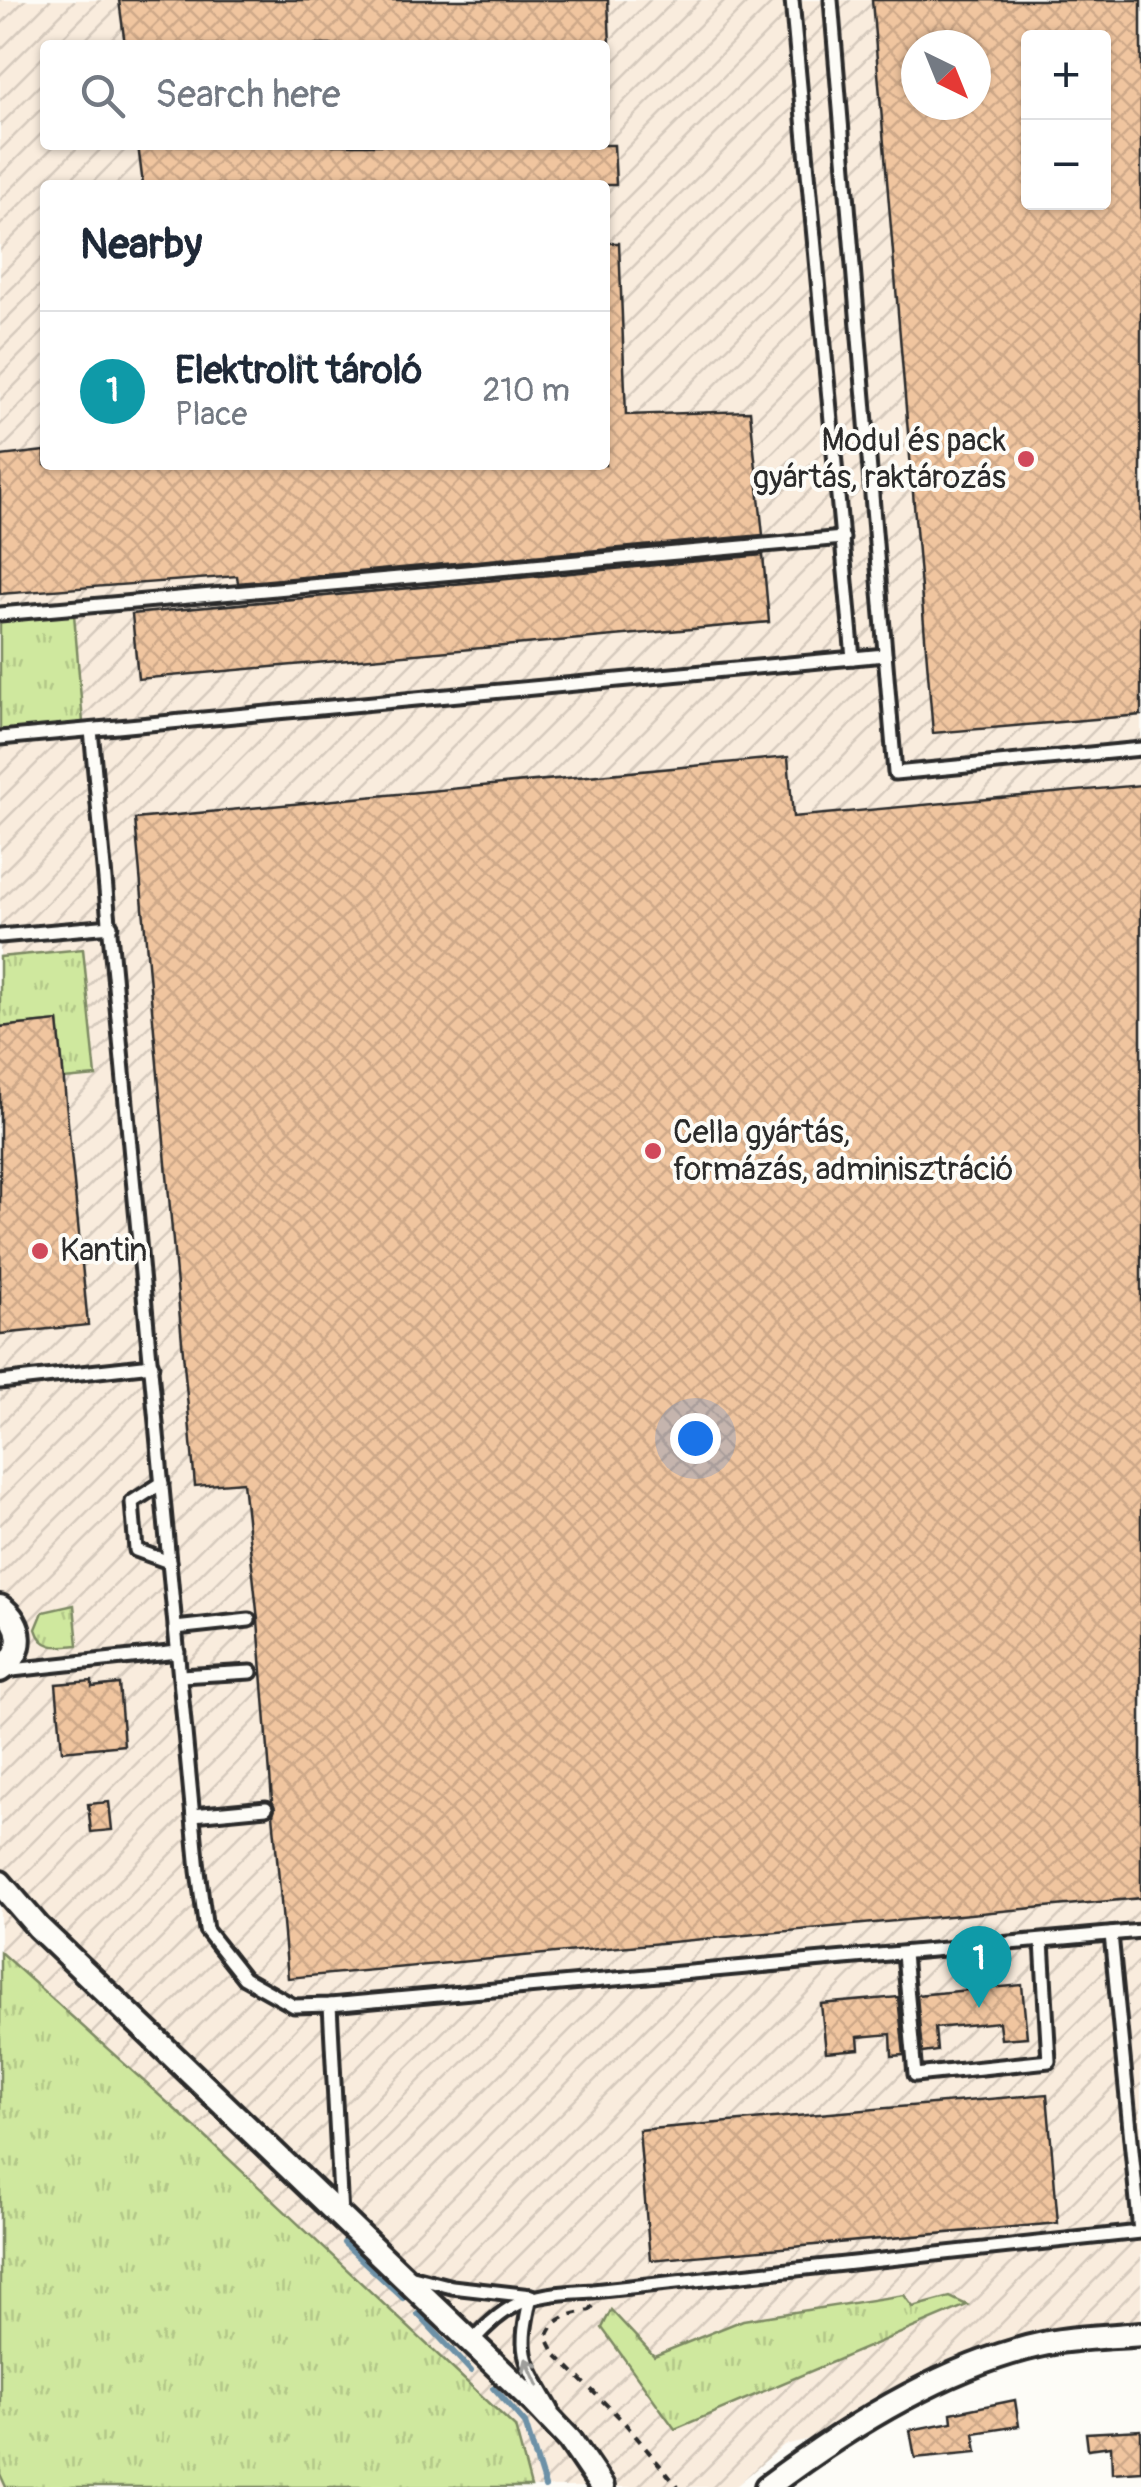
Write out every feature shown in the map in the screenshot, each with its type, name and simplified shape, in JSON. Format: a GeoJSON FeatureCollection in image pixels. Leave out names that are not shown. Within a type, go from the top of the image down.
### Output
{"type":"FeatureCollection","features":[{"type":"Feature","properties":{"kind":"street"},"geometry":{"type":"LineString","coordinates":[[0,1607],[15,1622],[19,1633],[15,1656],[0,1671]]}},
{"type":"Feature","properties":{"kind":"street"},"geometry":{"type":"LineString","coordinates":[[0,1884],[38,1927],[570,2440],[602,2487]]}},
{"type":"Feature","properties":{"kind":"street"},"geometry":{"type":"LineString","coordinates":[[767,2487],[881,2409],[990,2360],[1049,2343],[1141,2334]]}},
{"type":"Feature","properties":{"kind":"lane"},"geometry":{"type":"LineString","coordinates":[[792,0],[853,658]]}},
{"type":"Feature","properties":{"kind":"lane"},"geometry":{"type":"LineString","coordinates":[[831,0],[894,773],[1141,749]]}},
{"type":"Feature","properties":{"kind":"lane"},"geometry":{"type":"LineString","coordinates":[[0,614],[843,538]]}},
{"type":"Feature","properties":{"kind":"lane"},"geometry":{"type":"LineString","coordinates":[[0,738],[885,654]]}},
{"type":"Feature","properties":{"kind":"lane"},"geometry":{"type":"LineString","coordinates":[[91,730],[206,1930],[244,1978],[294,2006],[330,2005],[1141,1932]]}},
{"type":"Feature","properties":{"kind":"lane"},"geometry":{"type":"LineString","coordinates":[[0,936],[111,926]]}},
{"type":"Feature","properties":{"kind":"lane"},"geometry":{"type":"LineString","coordinates":[[0,1382],[152,1365]]}},
{"type":"Feature","properties":{"kind":"lane"},"geometry":{"type":"LineString","coordinates":[[162,1483],[132,1502],[136,1550],[169,1562]]}},
{"type":"Feature","properties":{"kind":"lane"},"geometry":{"type":"LineString","coordinates":[[175,1628],[249,1620]]}},
{"type":"Feature","properties":{"kind":"lane"},"geometry":{"type":"LineString","coordinates":[[0,1671],[178,1652]]}},
{"type":"Feature","properties":{"kind":"lane"},"geometry":{"type":"LineString","coordinates":[[180,1676],[252,1672]]}},
{"type":"Feature","properties":{"kind":"lane"},"geometry":{"type":"LineString","coordinates":[[193,1815],[266,1808]]}},
{"type":"Feature","properties":{"kind":"lane"},"geometry":{"type":"LineString","coordinates":[[395,2269],[424,2282],[532,2296],[1140,2232],[1111,1934]]}},
{"type":"Feature","properties":{"kind":"lane"},"geometry":{"type":"LineString","coordinates":[[904,1954],[915,2075],[1049,2061],[1042,1941]]}},
{"type":"Feature","properties":{"kind":"lane"},"geometry":{"type":"LineString","coordinates":[[330,2005],[340,2218]]}},
{"type":"Feature","properties":{"kind":"lane"},"geometry":{"type":"LineString","coordinates":[[472,2342],[492,2318],[532,2296]]}},
{"type":"Feature","properties":{"kind":"lane"},"geometry":{"type":"LineString","coordinates":[[532,2296],[521,2340],[528,2370],[570,2440]]}},
{"type":"Feature","properties":{"kind":"path"},"geometry":{"type":"LineString","coordinates":[[593,2291],[594,2304],[590,2310],[563,2316],[551,2326],[548,2338],[555,2354],[623,2421],[678,2487]]}},
{"type":"Feature","properties":{"kind":"shaded area"},"geometry":{"type":"Polygon","coordinates":[[[0,0],[1141,0],[1141,2343],[1017,2359],[879,2423],[784,2445],[735,2487],[0,2487],[0,0]]]}},
{"type":"Feature","properties":{"kind":"green space"},"geometry":{"type":"Polygon","coordinates":[[[74,614],[83,723],[0,731],[0,620],[74,614]]]}},
{"type":"Feature","properties":{"kind":"green space"},"geometry":{"type":"Polygon","coordinates":[[[83,949],[96,1076],[64,1079],[58,1021],[0,1027],[0,957],[83,949]]]}},
{"type":"Feature","properties":{"kind":"green space"},"geometry":{"type":"Polygon","coordinates":[[[74,1605],[78,1645],[58,1646],[42,1641],[36,1629],[43,1612],[74,1605]]]}},
{"type":"Feature","properties":{"kind":"green space"},"geometry":{"type":"Polygon","coordinates":[[[0,1952],[198,2130],[515,2427],[531,2487],[6,2487],[0,2474],[0,1952]]]}},
{"type":"Feature","properties":{"kind":"green space"},"geometry":{"type":"Polygon","coordinates":[[[904,2295],[913,2307],[950,2297],[967,2305],[675,2429],[602,2328],[611,2310],[654,2356],[743,2320],[904,2295]]]}},
{"type":"Feature","properties":{"kind":"building"},"geometry":{"type":"Polygon","coordinates":[[[119,0],[608,0],[610,40],[124,40],[119,0]]]}},
{"type":"Feature","properties":{"kind":"building","name":"Modul és pack gyártás, raktározás"},"geometry":{"type":"Polygon","coordinates":[[[872,0],[1141,0],[1141,715],[933,733],[872,0]]]}},
{"type":"Feature","properties":{"kind":"building"},"geometry":{"type":"Polygon","coordinates":[[[610,145],[614,145],[616,185],[610,185],[610,180],[142,180],[139,150],[610,150],[610,145]]]}},
{"type":"Feature","properties":{"kind":"building"},"geometry":{"type":"Polygon","coordinates":[[[610,243],[619,243],[626,415],[750,411],[763,535],[238,583],[237,576],[0,594],[0,456],[40,452],[40,470],[610,470],[610,243]]]}},
{"type":"Feature","properties":{"kind":"building"},"geometry":{"type":"Polygon","coordinates":[[[763,555],[769,622],[138,679],[132,614],[763,555]]]}},
{"type":"Feature","properties":{"kind":"building","name":"Cella gyártás, formázás, adminisztráció"},"geometry":{"type":"Polygon","coordinates":[[[788,757],[793,817],[1141,785],[1141,1898],[288,1978],[243,1482],[195,1486],[135,819],[788,757]]]}},
{"type":"Feature","properties":{"kind":"building","name":"Kantin"},"geometry":{"type":"Polygon","coordinates":[[[58,1021],[88,1325],[0,1334],[0,1027],[58,1021]]]}},
{"type":"Feature","properties":{"kind":"building"},"geometry":{"type":"Polygon","coordinates":[[[92,1681],[92,1687],[119,1684],[124,1745],[62,1751],[56,1684],[92,1681]]]}},
{"type":"Feature","properties":{"kind":"building"},"geometry":{"type":"Polygon","coordinates":[[[109,1802],[112,1830],[91,1832],[88,1804],[109,1802]]]}},
{"type":"Feature","properties":{"kind":"building"},"geometry":{"type":"Polygon","coordinates":[[[1022,1985],[1027,2037],[1001,2039],[999,2022],[935,2028],[937,2051],[922,2053],[917,1995],[1022,1985]]]}},
{"type":"Feature","properties":{"kind":"building"},"geometry":{"type":"Polygon","coordinates":[[[898,1997],[904,2055],[892,2056],[891,2034],[858,2037],[859,2049],[826,2052],[821,2004],[898,1997]]]}},
{"type":"Feature","properties":{"kind":"building"},"geometry":{"type":"Polygon","coordinates":[[[1047,2094],[1058,2223],[650,2260],[639,2130],[1047,2094]]]}},
{"type":"Feature","properties":{"kind":"building"},"geometry":{"type":"Polygon","coordinates":[[[1015,2400],[1019,2426],[974,2433],[977,2452],[915,2458],[910,2430],[952,2422],[951,2413],[1015,2400]]]}},
{"type":"Feature","properties":{"kind":"building"},"geometry":{"type":"Polygon","coordinates":[[[1141,2430],[1141,2471],[1112,2473],[1111,2446],[1088,2449],[1086,2433],[1141,2430]]]}},
{"type":"Feature","properties":{"kind":"waterway"},"geometry":{"type":"LineString","coordinates":[[344,2243],[403,2298]]}},
{"type":"Feature","properties":{"kind":"waterway"},"geometry":{"type":"LineString","coordinates":[[418,2314],[471,2371]]}},
{"type":"Feature","properties":{"kind":"waterway"},"geometry":{"type":"LineString","coordinates":[[494,2388],[525,2423],[545,2487]]}},
{"type":"Feature","properties":{"kind":"place","name":"Modul és pack gyártás, raktározás"},"geometry":{"type":"Point","coordinates":[1026,459]}},
{"type":"Feature","properties":{"kind":"place","name":"Cella gyártás, formázás, adminisztráció"},"geometry":{"type":"Point","coordinates":[653,1151]}},
{"type":"Feature","properties":{"kind":"place","name":"Kantin"},"geometry":{"type":"Point","coordinates":[40,1251]}},
{"type":"Feature","properties":{"kind":"place","name":"Elektrolit tároló"},"geometry":{"type":"Point","coordinates":[979,2008]}}]}
